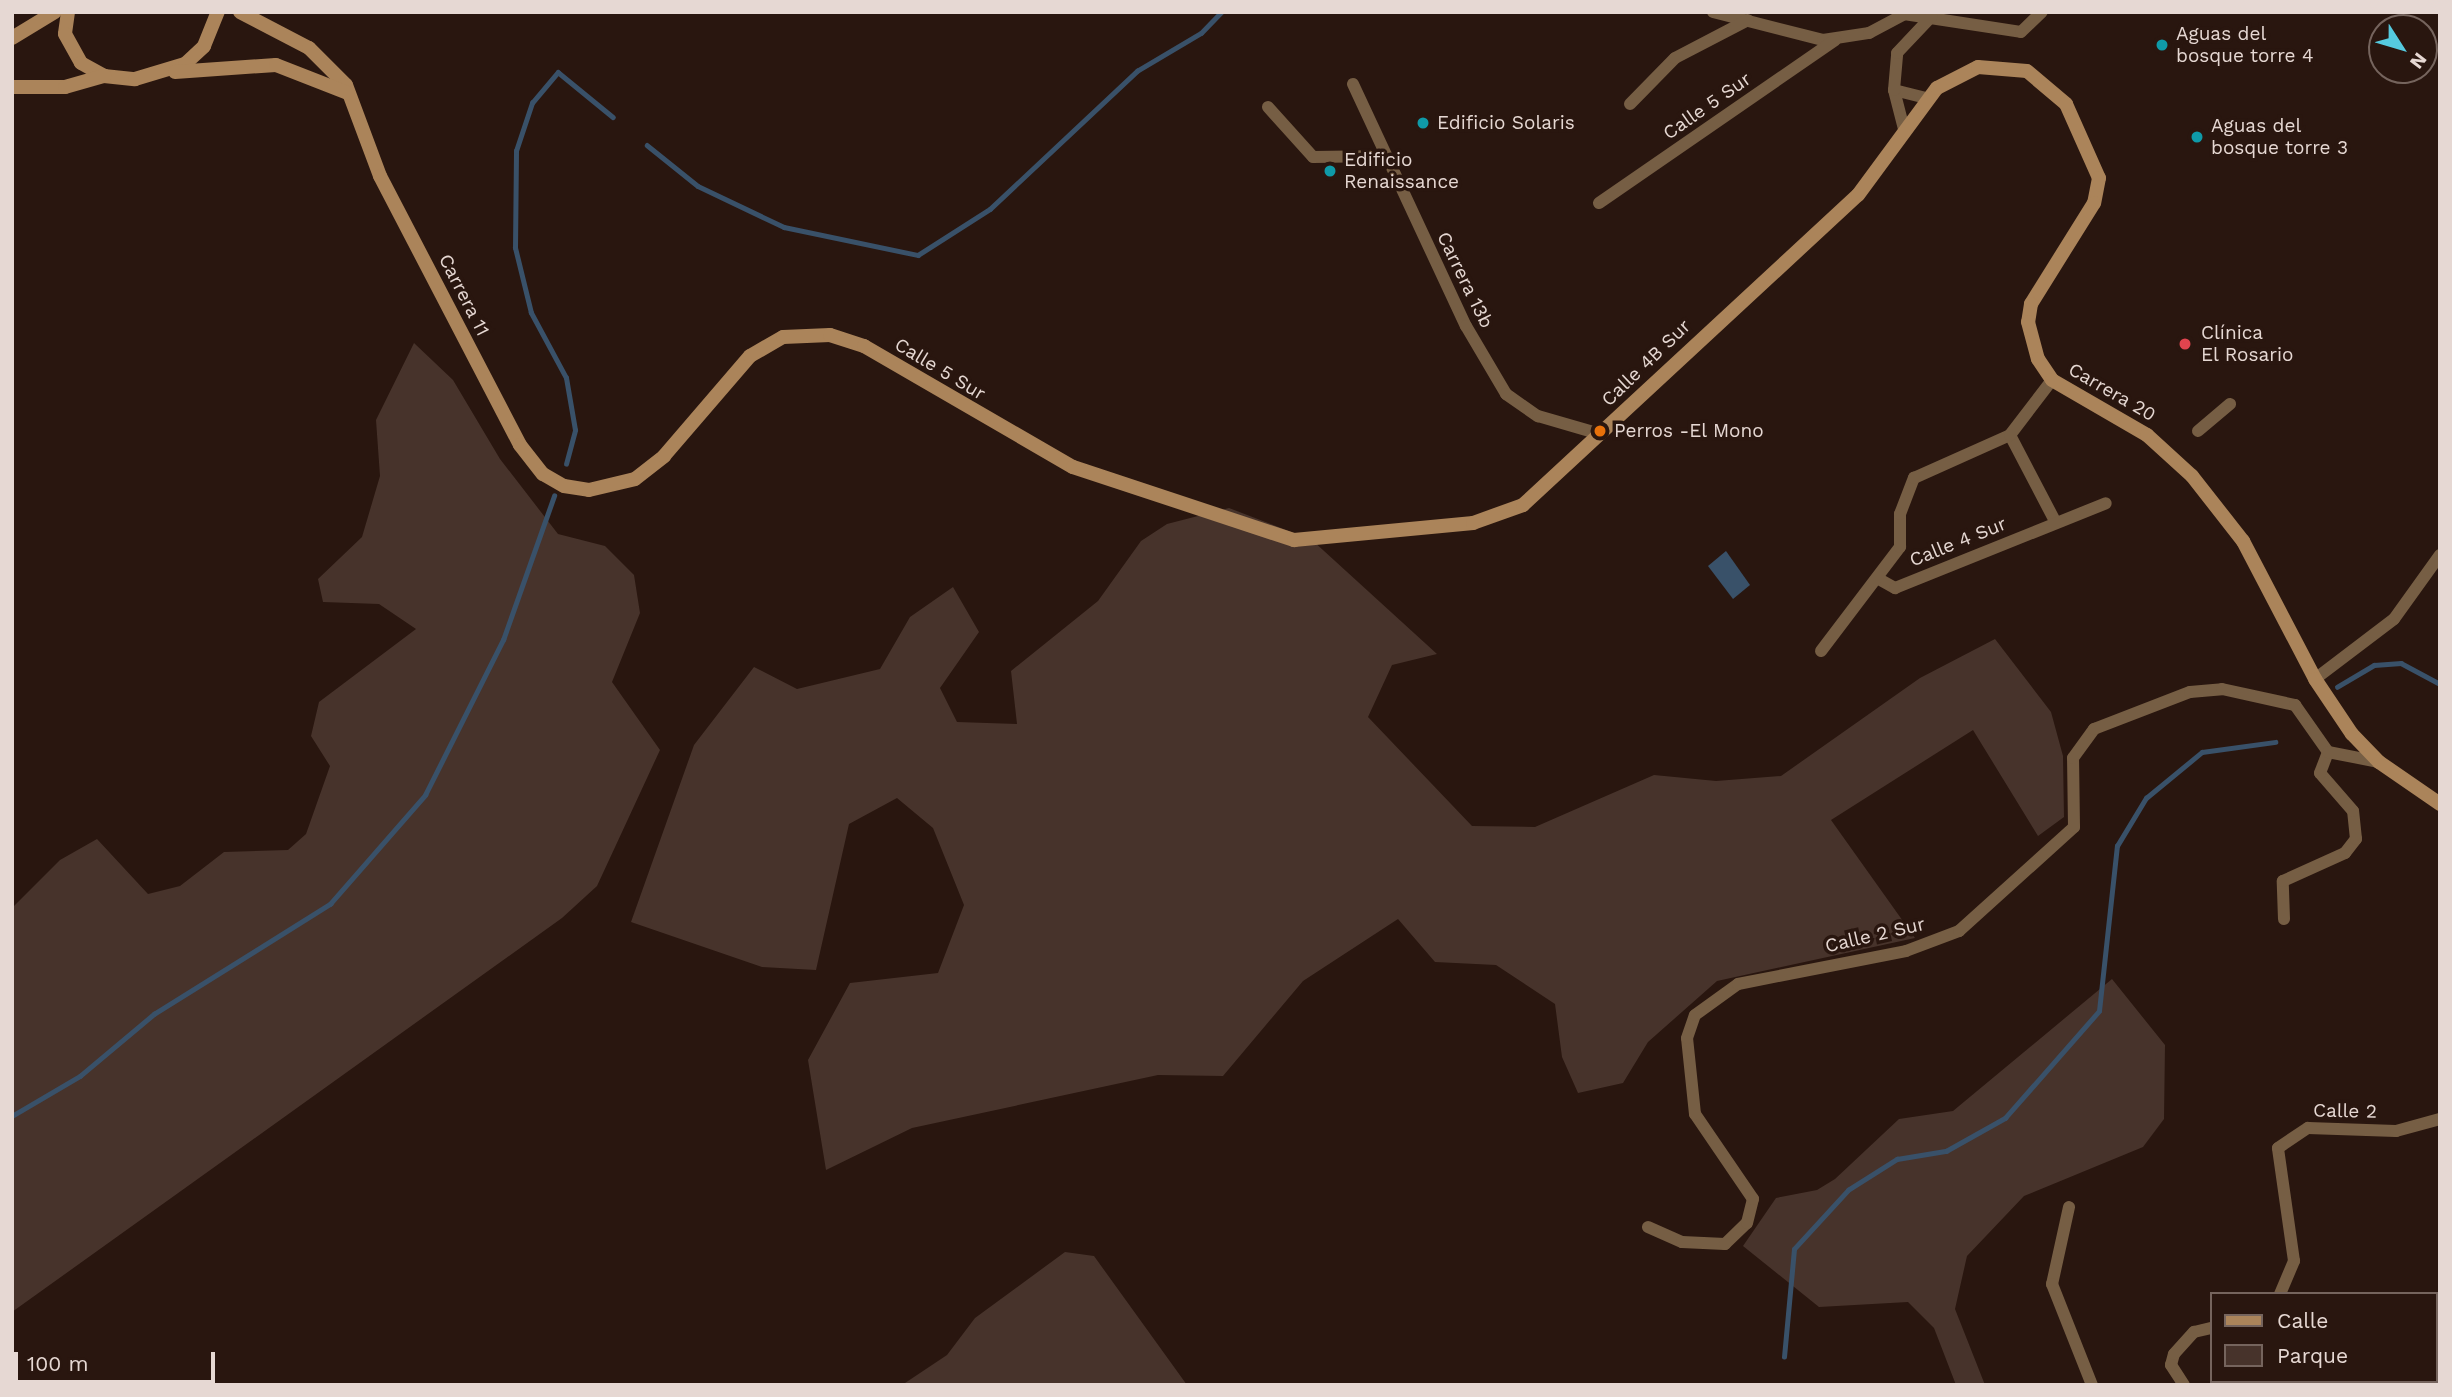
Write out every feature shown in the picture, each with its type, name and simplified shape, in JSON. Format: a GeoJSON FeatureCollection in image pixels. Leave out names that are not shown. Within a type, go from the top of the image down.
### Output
{"type":"FeatureCollection","features":[{"type":"Feature","properties":{"kind":"street"},"geometry":{"type":"LineString","coordinates":[[12,38],[55,12]]}},
{"type":"Feature","properties":{"kind":"street"},"geometry":{"type":"LineString","coordinates":[[68,12],[70,48],[104,76]]}},
{"type":"Feature","properties":{"kind":"street"},"geometry":{"type":"LineString","coordinates":[[172,72],[204,46],[218,12]]}},
{"type":"Feature","properties":{"kind":"street","name":"Carrera 11"},"geometry":{"type":"LineString","coordinates":[[240,12],[324,58],[349,94],[380,176],[520,445],[543,474],[576,488]]}},
{"type":"Feature","properties":{"kind":"street"},"geometry":{"type":"LineString","coordinates":[[1713,12],[1836,40],[1869,33],[1903,14],[2010,32],[2030,28],[2042,12]]}},
{"type":"Feature","properties":{"kind":"street"},"geometry":{"type":"LineString","coordinates":[[1904,129],[1894,90],[1897,53],[1931,17]]}},
{"type":"Feature","properties":{"kind":"street"},"geometry":{"type":"LineString","coordinates":[[1630,104],[1675,58],[1748,20]]}},
{"type":"Feature","properties":{"kind":"street","name":"Calle 5 Sur"},"geometry":{"type":"LineString","coordinates":[[1599,203],[1836,40]]}},
{"type":"Feature","properties":{"kind":"street"},"geometry":{"type":"LineString","coordinates":[[12,87],[65,87],[104,76],[135,79],[172,72],[276,65],[349,94]]}},
{"type":"Feature","properties":{"kind":"street","name":"Carrera 20"},"geometry":{"type":"LineString","coordinates":[[1925,99],[1978,67],[2027,71],[2058,93],[2094,154],[2099,178],[2094,203],[2031,304],[2028,322],[2052,380],[2147,435],[2215,502],[2243,541],[2315,679],[2379,762],[2440,804]]}},
{"type":"Feature","properties":{"kind":"street","name":"Carrera 13b"},"geometry":{"type":"LineString","coordinates":[[1353,84],[1466,326],[1506,394],[1538,416],[1600,434]]}},
{"type":"Feature","properties":{"kind":"street"},"geometry":{"type":"LineString","coordinates":[[1894,90],[1925,99]]}},
{"type":"Feature","properties":{"kind":"street","name":"Calle 4B Sur"},"geometry":{"type":"LineString","coordinates":[[1324,540],[1490,520],[1533,498],[1857,195],[1925,99]]}},
{"type":"Feature","properties":{"kind":"street"},"geometry":{"type":"LineString","coordinates":[[1268,107],[1313,157],[1385,156]]}},
{"type":"Feature","properties":{"kind":"street","name":"Calle 5 Sur"},"geometry":{"type":"LineString","coordinates":[[576,488],[620,485],[649,469],[735,370],[768,343],[830,335],[864,345],[1073,467],[1254,532],[1324,540]]}},
{"type":"Feature","properties":{"kind":"street","name":"Calle 4 Sur"},"geometry":{"type":"LineString","coordinates":[[1821,651],[1900,547],[1900,514],[1914,478],[2010,435],[2052,380]]}},
{"type":"Feature","properties":{"kind":"street"},"geometry":{"type":"LineString","coordinates":[[2199,431],[2230,404]]}},
{"type":"Feature","properties":{"kind":"street"},"geometry":{"type":"LineString","coordinates":[[2010,435],[2056,523]]}},
{"type":"Feature","properties":{"kind":"street","name":"Calle 4 Sur"},"geometry":{"type":"LineString","coordinates":[[1877,578],[1895,588],[2106,503]]}},
{"type":"Feature","properties":{"kind":"street"},"geometry":{"type":"LineString","coordinates":[[2315,679],[2394,620],[2440,555]]}},
{"type":"Feature","properties":{"kind":"street","name":"Calle 2 Sur"},"geometry":{"type":"LineString","coordinates":[[1648,1227],[1682,1242],[1725,1244],[1747,1223],[1753,1199],[1695,1114],[1686,1038],[1695,1015],[1738,984],[1906,951],[1959,931],[2074,827],[2073,758],[2094,729],[2190,692],[2222,690],[2295,705],[2328,752]]}},
{"type":"Feature","properties":{"kind":"street"},"geometry":{"type":"LineString","coordinates":[[2284,919],[2283,881],[2345,853],[2356,839],[2353,811],[2319,773],[2328,752],[2379,762]]}},
{"type":"Feature","properties":{"kind":"street","name":"Calle 2"},"geometry":{"type":"LineString","coordinates":[[2281,1292],[2294,1261],[2278,1148],[2308,1128],[2396,1131],[2440,1119]]}},
{"type":"Feature","properties":{"kind":"street"},"geometry":{"type":"LineString","coordinates":[[2069,1206],[2052,1284],[2092,1385]]}},
{"type":"Feature","properties":{"kind":"street"},"geometry":{"type":"LineString","coordinates":[[2184,1385],[2171,1365],[2174,1354],[2194,1332],[2210,1328]]}},
{"type":"Feature","properties":{"kind":"green space"},"geometry":{"type":"Polygon","coordinates":[[[414,343],[453,380],[500,459],[558,534],[605,546],[634,575],[640,613],[612,682],[660,750],[597,886],[562,918],[12,1312],[12,908],[60,860],[97,839],[148,894],[180,886],[224,852],[288,850],[306,834],[330,766],[311,736],[319,702],[416,629],[379,604],[323,602],[318,579],[362,537],[380,476],[376,420],[414,343]]]}},
{"type":"Feature","properties":{"kind":"green space"},"geometry":{"type":"Polygon","coordinates":[[[1229,508],[1312,540],[1437,654],[1392,665],[1368,717],[1472,826],[1535,827],[1654,775],[1716,781],[1781,776],[1920,678],[1995,639],[2051,712],[2063,756],[2064,817],[2038,836],[1973,730],[1831,820],[1915,938],[1717,981],[1648,1042],[1623,1083],[1578,1093],[1562,1057],[1555,1004],[1496,965],[1435,962],[1398,919],[1303,981],[1223,1076],[1158,1075],[912,1128],[826,1170],[808,1060],[850,983],[938,973],[964,905],[933,828],[897,798],[849,824],[816,970],[762,967],[631,922],[694,745],[754,667],[797,689],[880,669],[910,617],[953,587],[979,632],[940,688],[957,722],[1017,724],[1011,671],[1098,601],[1141,541],[1167,524],[1229,508]]]}},
{"type":"Feature","properties":{"kind":"green space"},"geometry":{"type":"Polygon","coordinates":[[[2112,979],[2165,1045],[2164,1119],[2143,1147],[2024,1196],[1967,1256],[1955,1309],[1985,1385],[1956,1385],[1934,1328],[1908,1302],[1819,1307],[1743,1246],[1776,1198],[1817,1190],[1835,1179],[1899,1119],[1953,1111],[2112,979]]]}},
{"type":"Feature","properties":{"kind":"green space"},"geometry":{"type":"Polygon","coordinates":[[[1065,1252],[1094,1256],[1187,1385],[902,1385],[947,1355],[975,1318],[1065,1252]]]}},
{"type":"Feature","properties":{"kind":"water"},"geometry":{"type":"Polygon","coordinates":[[[1726,551],[1750,585],[1733,599],[1708,566],[1726,551]]]}},
{"type":"Feature","properties":{"kind":"waterway"},"geometry":{"type":"LineString","coordinates":[[647,145],[698,186],[784,227],[918,255],[990,209],[1137,71],[1201,33],[1221,12]]}},
{"type":"Feature","properties":{"kind":"waterway"},"geometry":{"type":"LineString","coordinates":[[566,464],[575,430],[566,378],[531,313],[515,248],[516,151],[532,103],[558,72],[613,117]]}},
{"type":"Feature","properties":{"kind":"waterway"},"geometry":{"type":"LineString","coordinates":[[12,1116],[80,1076],[154,1014],[330,904],[425,795],[503,640],[554,496]]}},
{"type":"Feature","properties":{"kind":"waterway"},"geometry":{"type":"LineString","coordinates":[[2337,687],[2374,665],[2401,663],[2440,684]]}},
{"type":"Feature","properties":{"kind":"waterway"},"geometry":{"type":"LineString","coordinates":[[1784,1357],[1794,1249],[1848,1190],[1897,1159],[1946,1151],[2005,1118],[2099,1011],[2117,846],[2146,798],[2202,752],[2275,742]]}},
{"type":"Feature","properties":{"kind":"place","name":"Aguas del bosque torre 4"},"geometry":{"type":"Point","coordinates":[2162,45]}},
{"type":"Feature","properties":{"kind":"place","name":"Edificio Solaris"},"geometry":{"type":"Point","coordinates":[1423,123]}},
{"type":"Feature","properties":{"kind":"place","name":"Aguas del bosque torre 3"},"geometry":{"type":"Point","coordinates":[2197,137]}},
{"type":"Feature","properties":{"kind":"place","name":"Edificio Renaissance"},"geometry":{"type":"Point","coordinates":[1330,171]}},
{"type":"Feature","properties":{"kind":"place","name":"Clínica El Rosario"},"geometry":{"type":"Point","coordinates":[2185,344]}},
{"type":"Feature","properties":{"kind":"place","name":"Perros -El Mono"},"geometry":{"type":"Point","coordinates":[1600,431]}}]}
